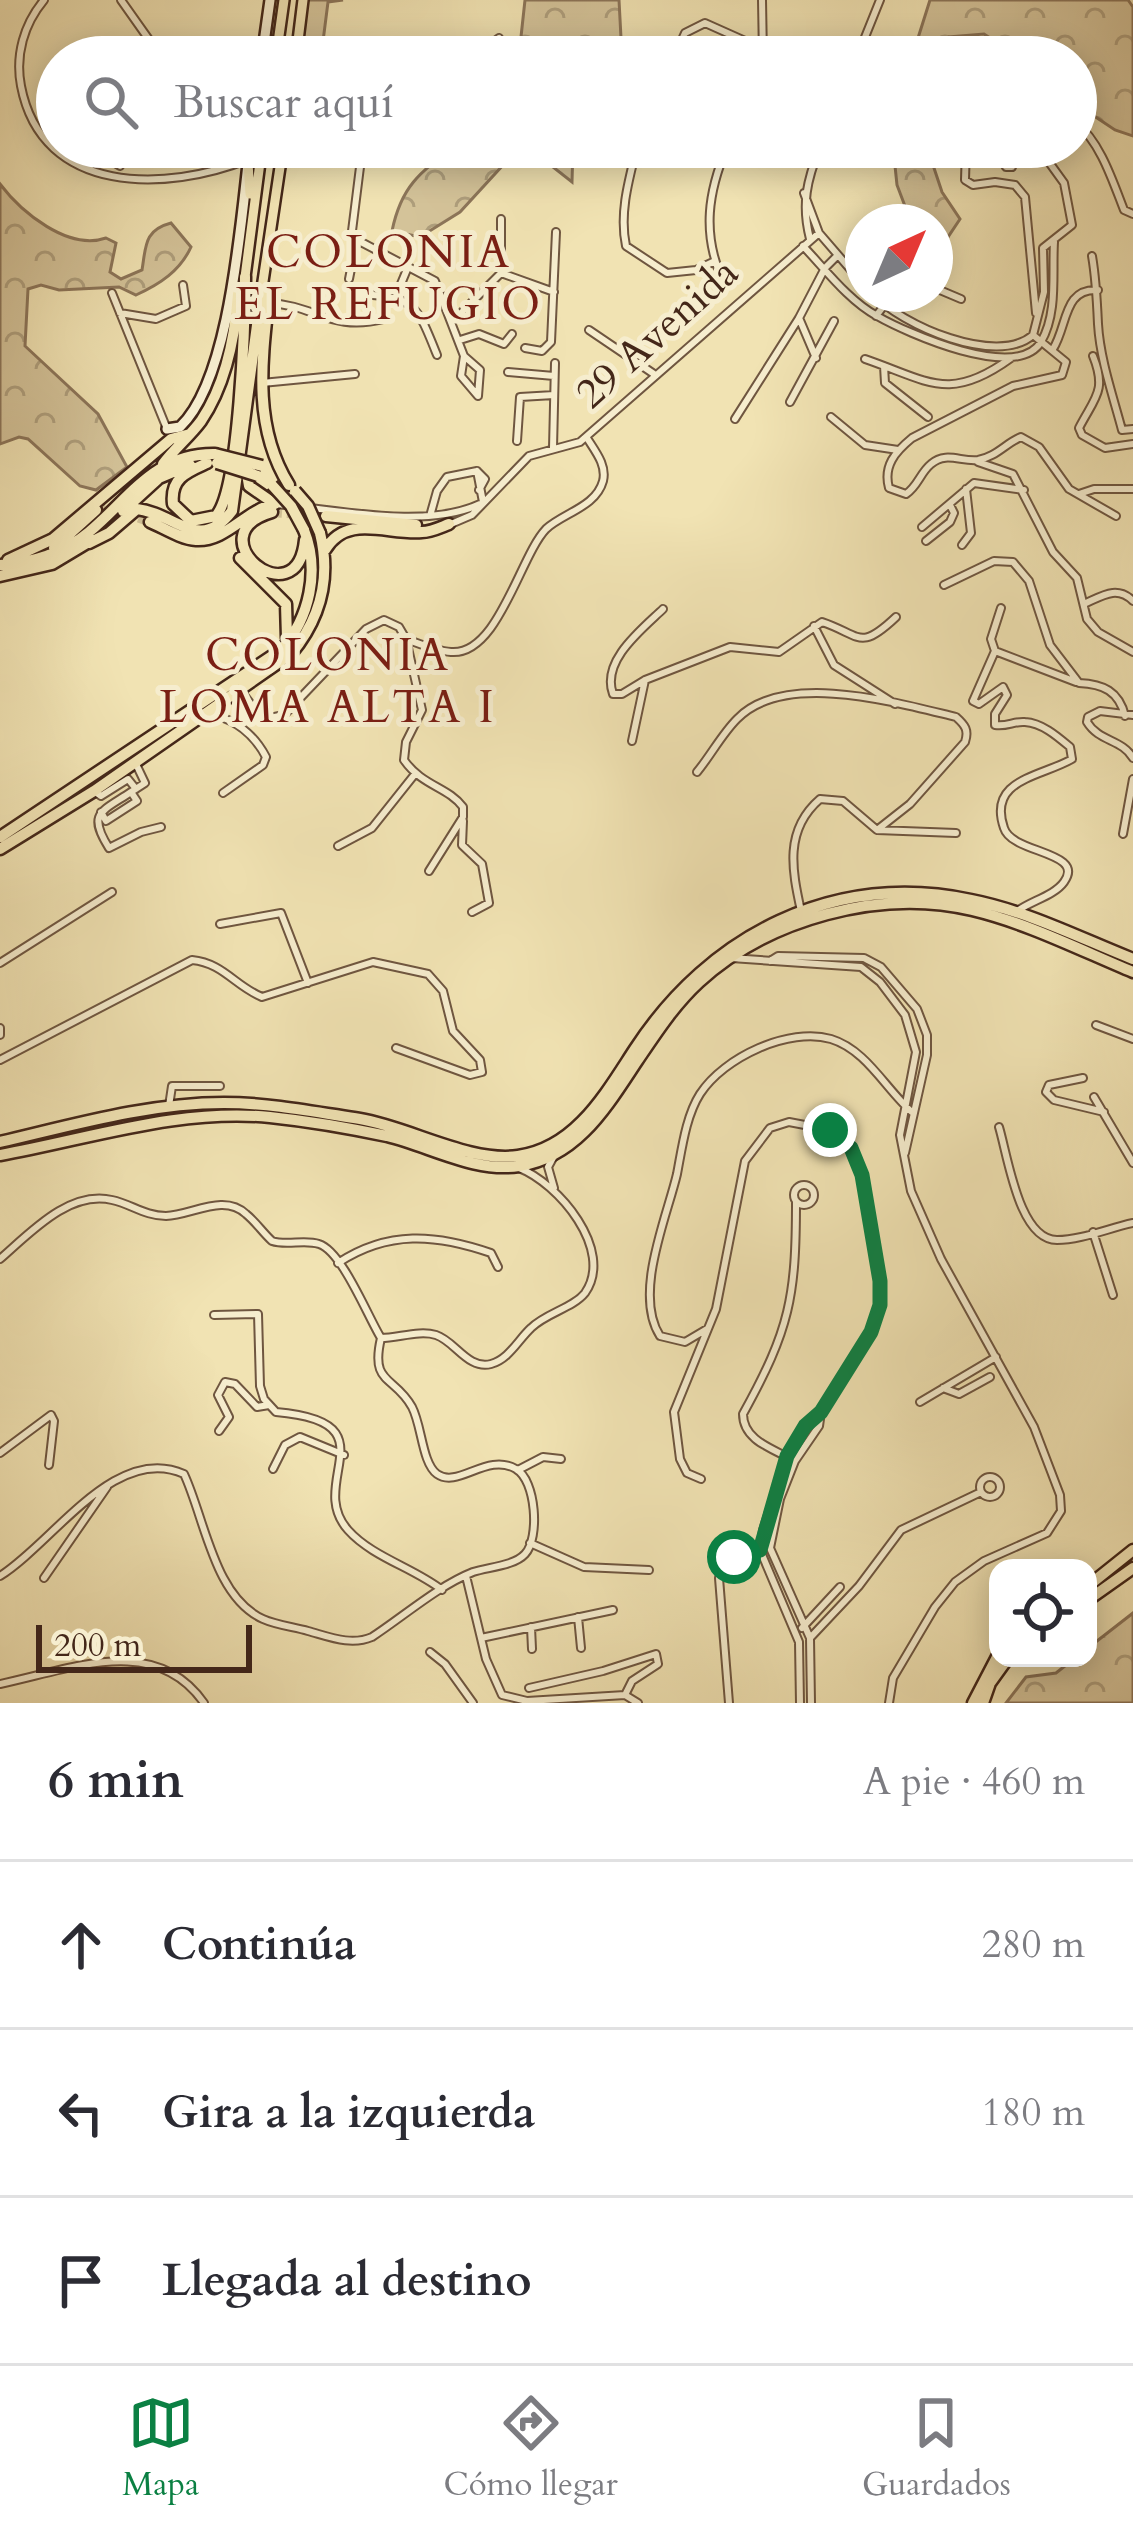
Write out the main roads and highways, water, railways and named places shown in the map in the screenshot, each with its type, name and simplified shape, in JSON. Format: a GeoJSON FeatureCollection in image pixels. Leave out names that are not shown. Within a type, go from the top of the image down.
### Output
{"type":"FeatureCollection","features":[{"type":"Feature","properties":{"kind":"highway"},"geometry":{"type":"LineString","coordinates":[[0,564],[53,539],[171,439],[190,434],[224,370],[245,275]]}},
{"type":"Feature","properties":{"kind":"highway"},"geometry":{"type":"LineString","coordinates":[[213,460],[181,475],[173,489],[173,504],[191,521],[216,516],[226,497],[241,389],[245,275]]}},
{"type":"Feature","properties":{"kind":"highway"},"geometry":{"type":"LineString","coordinates":[[0,849],[124,776],[135,763],[291,654],[310,628],[323,589],[324,553],[308,506],[269,449],[262,383],[268,303],[262,288]]}},
{"type":"Feature","properties":{"kind":"highway"},"geometry":{"type":"LineString","coordinates":[[0,576],[45,566],[109,533],[137,509],[198,531],[224,522],[235,506],[262,288]]}},
{"type":"Feature","properties":{"kind":"highway"},"geometry":{"type":"LineString","coordinates":[[246,412],[250,442],[246,482],[273,508]]}},
{"type":"Feature","properties":{"kind":"highway"},"geometry":{"type":"LineString","coordinates":[[160,466],[171,439]]}},
{"type":"Feature","properties":{"kind":"highway"},"geometry":{"type":"LineString","coordinates":[[0,564],[42,558],[88,534],[160,466],[188,456],[260,471],[291,486]]}},
{"type":"Feature","properties":{"kind":"highway"},"geometry":{"type":"LineString","coordinates":[[88,543],[159,478],[213,460]]}},
{"type":"Feature","properties":{"kind":"highway"},"geometry":{"type":"LineString","coordinates":[[0,837],[264,664],[287,644],[301,621],[312,553],[291,506],[260,471]]}},
{"type":"Feature","properties":{"kind":"highway"},"geometry":{"type":"LineString","coordinates":[[150,522],[201,540],[273,508]]}},
{"type":"Feature","properties":{"kind":"highway"},"geometry":{"type":"LineString","coordinates":[[273,508],[253,520],[242,539],[245,553],[261,569],[280,574],[295,567],[303,554],[304,530]]}},
{"type":"Feature","properties":{"kind":"highway"},"geometry":{"type":"LineString","coordinates":[[42,558],[96,510]]}},
{"type":"Feature","properties":{"kind":"highway"},"geometry":{"type":"LineString","coordinates":[[248,516],[238,531],[236,547],[246,567],[286,604],[287,644]]}},
{"type":"Feature","properties":{"kind":"highway"},"geometry":{"type":"LineString","coordinates":[[324,553],[333,537],[347,529],[424,532],[440,519],[326,516]]}},
{"type":"Feature","properties":{"kind":"highway"},"geometry":{"type":"LineString","coordinates":[[0,1142],[148,1109],[229,1103],[383,1124],[475,1152],[523,1156],[556,1143],[589,1115],[658,1014],[690,979],[750,936],[801,911],[860,897],[918,893],[970,899],[1016,912],[1133,959]]}},
{"type":"Feature","properties":{"kind":"highway"},"geometry":{"type":"LineString","coordinates":[[769,937],[859,908],[944,905],[1014,923],[1133,972]]}},
{"type":"Feature","properties":{"kind":"highway"},"geometry":{"type":"LineString","coordinates":[[0,1155],[177,1119],[270,1118],[382,1136],[454,1158],[514,1167],[554,1156],[598,1117],[681,1001],[730,958],[799,921],[801,911]]}},
{"type":"Feature","properties":{"kind":"highway"},"geometry":{"type":"LineString","coordinates":[[105,1135],[100,1130],[104,1124],[148,1109]]}},
{"type":"Feature","properties":{"kind":"highway"},"geometry":{"type":"LineString","coordinates":[[46,1147],[53,1140],[82,1134],[80,1124]]}},
{"type":"Feature","properties":{"kind":"highway"},"geometry":{"type":"LineString","coordinates":[[1097,1579],[1133,1550]]}},
{"type":"Feature","properties":{"kind":"highway"},"geometry":{"type":"LineString","coordinates":[[1097,1594],[1133,1568]]}},
{"type":"Feature","properties":{"kind":"highway"},"geometry":{"type":"LineString","coordinates":[[974,1703],[992,1667]]}},
{"type":"Feature","properties":{"kind":"highway"},"geometry":{"type":"LineString","coordinates":[[983,1703],[1002,1667]]}},
{"type":"Feature","properties":{"kind":"main road"},"geometry":{"type":"LineString","coordinates":[[279,36],[284,0]]}},
{"type":"Feature","properties":{"kind":"main road"},"geometry":{"type":"LineString","coordinates":[[299,36],[303,0]]}},
{"type":"Feature","properties":{"kind":"main road"},"geometry":{"type":"LineString","coordinates":[[249,168],[251,213]]}},
{"type":"Feature","properties":{"kind":"main road"},"geometry":{"type":"LineString","coordinates":[[258,168],[242,258],[245,275],[255,270],[264,273]]}},
{"type":"Feature","properties":{"kind":"main road"},"geometry":{"type":"LineString","coordinates":[[262,288],[280,168]]}},
{"type":"Feature","properties":{"kind":"main road"},"geometry":{"type":"LineString","coordinates":[[242,258],[258,263],[266,256]]}},
{"type":"Feature","properties":{"kind":"tunnel"},"geometry":{"type":"LineString","coordinates":[[96,510],[112,507],[150,522]]}},
{"type":"Feature","properties":{"kind":"tunnel"},"geometry":{"type":"LineString","coordinates":[[272,512],[326,516]]}},
{"type":"Feature","properties":{"kind":"district","name":"COLONIA EL REFUGIO"},"geometry":{"type":"Point","coordinates":[389,278]}},
{"type":"Feature","properties":{"kind":"district","name":"COLONIA LOMA ALTA I"},"geometry":{"type":"Point","coordinates":[328,681]}}]}
